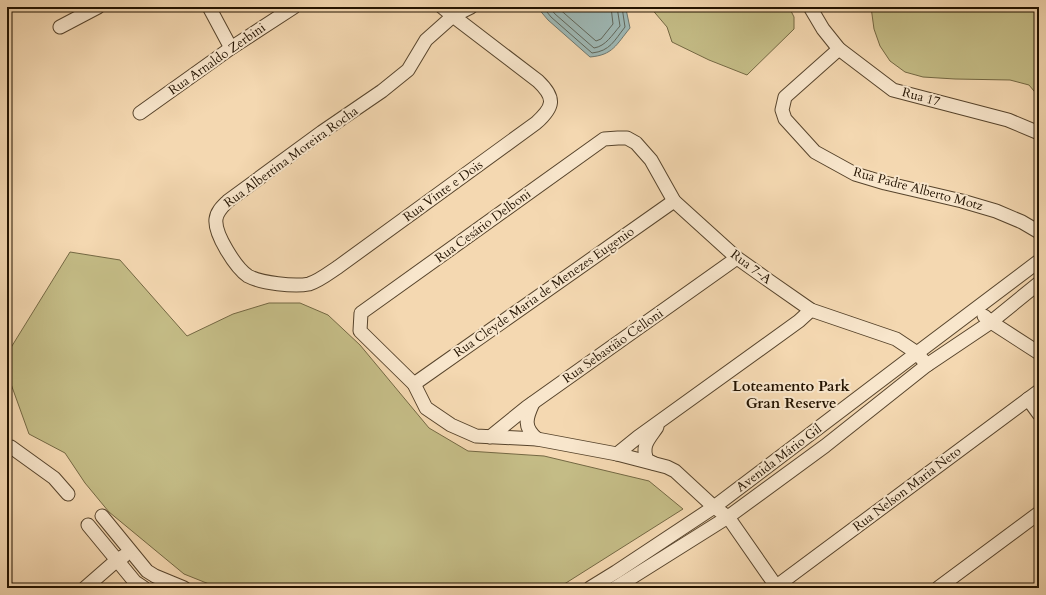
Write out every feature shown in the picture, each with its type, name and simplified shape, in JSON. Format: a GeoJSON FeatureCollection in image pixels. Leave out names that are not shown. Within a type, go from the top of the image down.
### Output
{"type":"FeatureCollection","features":[{"type":"Feature","properties":{"kind":"street"},"geometry":{"type":"LineString","coordinates":[[60,28],[98,7]]}},
{"type":"Feature","properties":{"kind":"street"},"geometry":{"type":"LineString","coordinates":[[209,7],[231,48]]}},
{"type":"Feature","properties":{"kind":"street","name":"Rua Arnaldo Zerbini"},"geometry":{"type":"LineString","coordinates":[[140,113],[231,48],[294,7]]}},
{"type":"Feature","properties":{"kind":"street"},"geometry":{"type":"LineString","coordinates":[[442,7],[453,16]]}},
{"type":"Feature","properties":{"kind":"street","name":"Rua Albertina Moreira Rocha"},"geometry":{"type":"LineString","coordinates":[[316,281],[300,285],[278,284],[260,281],[250,277],[243,272],[226,249],[218,232],[216,222],[217,214],[228,201],[322,132],[382,91],[408,70],[426,40],[453,16],[471,7]]}},
{"type":"Feature","properties":{"kind":"street","name":"Rua 17"},"geometry":{"type":"LineString","coordinates":[[810,7],[839,49],[893,90],[1008,120],[1039,133]]}},
{"type":"Feature","properties":{"kind":"street","name":"Rua Vinte e Dois"},"geometry":{"type":"LineString","coordinates":[[316,281],[338,267],[536,123],[548,110],[550,106],[550,97],[546,89],[538,81],[453,16]]}},
{"type":"Feature","properties":{"kind":"street","name":"Rua Padre Alberto Motz"},"geometry":{"type":"LineString","coordinates":[[839,49],[785,97],[784,101],[782,110],[785,119],[815,152],[855,174],[996,211],[1022,222],[1039,232]]}},
{"type":"Feature","properties":{"kind":"street","name":"Rua 7-A"},"geometry":{"type":"LineString","coordinates":[[604,139],[627,138],[636,143],[651,160],[674,201],[737,258],[811,310],[896,339],[917,352],[926,365]]}},
{"type":"Feature","properties":{"kind":"street","name":"Rua Cesário Delboni"},"geometry":{"type":"LineString","coordinates":[[414,384],[360,331],[362,313],[604,139]]}},
{"type":"Feature","properties":{"kind":"street","name":"Rua Cleyde Maria de Menezes Eugenio"},"geometry":{"type":"LineString","coordinates":[[414,384],[674,201]]}},
{"type":"Feature","properties":{"kind":"street","name":"Rua Sebastião Celloni"},"geometry":{"type":"LineString","coordinates":[[490,437],[533,403],[737,258]]}},
{"type":"Feature","properties":{"kind":"street","name":"Avenida Mário Gil"},"geometry":{"type":"LineString","coordinates":[[618,581],[714,506],[1039,261]]}},
{"type":"Feature","properties":{"kind":"street","name":"Avenida Mário Gil"},"geometry":{"type":"LineString","coordinates":[[590,588],[618,581],[728,517],[825,446],[926,365],[990,322],[1039,283]]}},
{"type":"Feature","properties":{"kind":"street"},"geometry":{"type":"LineString","coordinates":[[976,309],[990,322],[1039,353]]}},
{"type":"Feature","properties":{"kind":"street"},"geometry":{"type":"LineString","coordinates":[[617,454],[793,325],[811,310]]}},
{"type":"Feature","properties":{"kind":"street"},"geometry":{"type":"LineString","coordinates":[[414,384],[426,408],[451,425],[476,436],[537,439],[617,454],[668,467],[675,471],[728,517],[775,587]]}},
{"type":"Feature","properties":{"kind":"street","name":"Rua Nelson Maria Neto"},"geometry":{"type":"LineString","coordinates":[[775,587],[1039,391]]}},
{"type":"Feature","properties":{"kind":"street"},"geometry":{"type":"LineString","coordinates":[[1028,400],[1039,414]]}},
{"type":"Feature","properties":{"kind":"street"},"geometry":{"type":"LineString","coordinates":[[533,403],[528,414],[527,421],[531,434],[537,439]]}},
{"type":"Feature","properties":{"kind":"street"},"geometry":{"type":"LineString","coordinates":[[653,463],[647,460],[644,454],[644,446],[661,421]]}},
{"type":"Feature","properties":{"kind":"street"},"geometry":{"type":"LineString","coordinates":[[813,431],[825,446]]}},
{"type":"Feature","properties":{"kind":"street"},"geometry":{"type":"LineString","coordinates":[[8,448],[54,478],[68,494]]}},
{"type":"Feature","properties":{"kind":"street"},"geometry":{"type":"LineString","coordinates":[[938,588],[1039,513]]}},
{"type":"Feature","properties":{"kind":"street"},"geometry":{"type":"LineString","coordinates":[[102,516],[147,571],[154,576],[184,588]]}},
{"type":"Feature","properties":{"kind":"street"},"geometry":{"type":"LineString","coordinates":[[88,525],[135,582],[144,588]]}},
{"type":"Feature","properties":{"kind":"street"},"geometry":{"type":"LineString","coordinates":[[85,588],[118,560],[131,552]]}},
{"type":"Feature","properties":{"kind":"shaded area"},"geometry":{"type":"Polygon","coordinates":[[[650,7],[789,7],[794,17],[794,29],[747,75],[709,60],[672,42],[667,27],[650,7]]]}},
{"type":"Feature","properties":{"kind":"shaded area"},"geometry":{"type":"Polygon","coordinates":[[[871,7],[1039,7],[1039,97],[1029,85],[1010,80],[923,77],[905,72],[890,61],[880,46],[874,29],[871,7]]]}},
{"type":"Feature","properties":{"kind":"shaded area"},"geometry":{"type":"Polygon","coordinates":[[[70,252],[120,260],[187,336],[233,314],[269,303],[300,303],[328,315],[360,345],[429,428],[468,451],[544,456],[649,481],[683,509],[558,588],[219,588],[184,574],[109,512],[85,483],[65,453],[29,434],[7,373],[7,354],[70,252]]]}},
{"type":"Feature","properties":{"kind":"water"},"geometry":{"type":"Polygon","coordinates":[[[537,7],[624,7],[626,9],[630,28],[609,51],[598,56],[590,57],[548,20],[537,7]]]}},
{"type":"Feature","properties":{"kind":"district","name":"Loteamento Park Gran Reserve"},"geometry":{"type":"Point","coordinates":[791,394]}}]}
